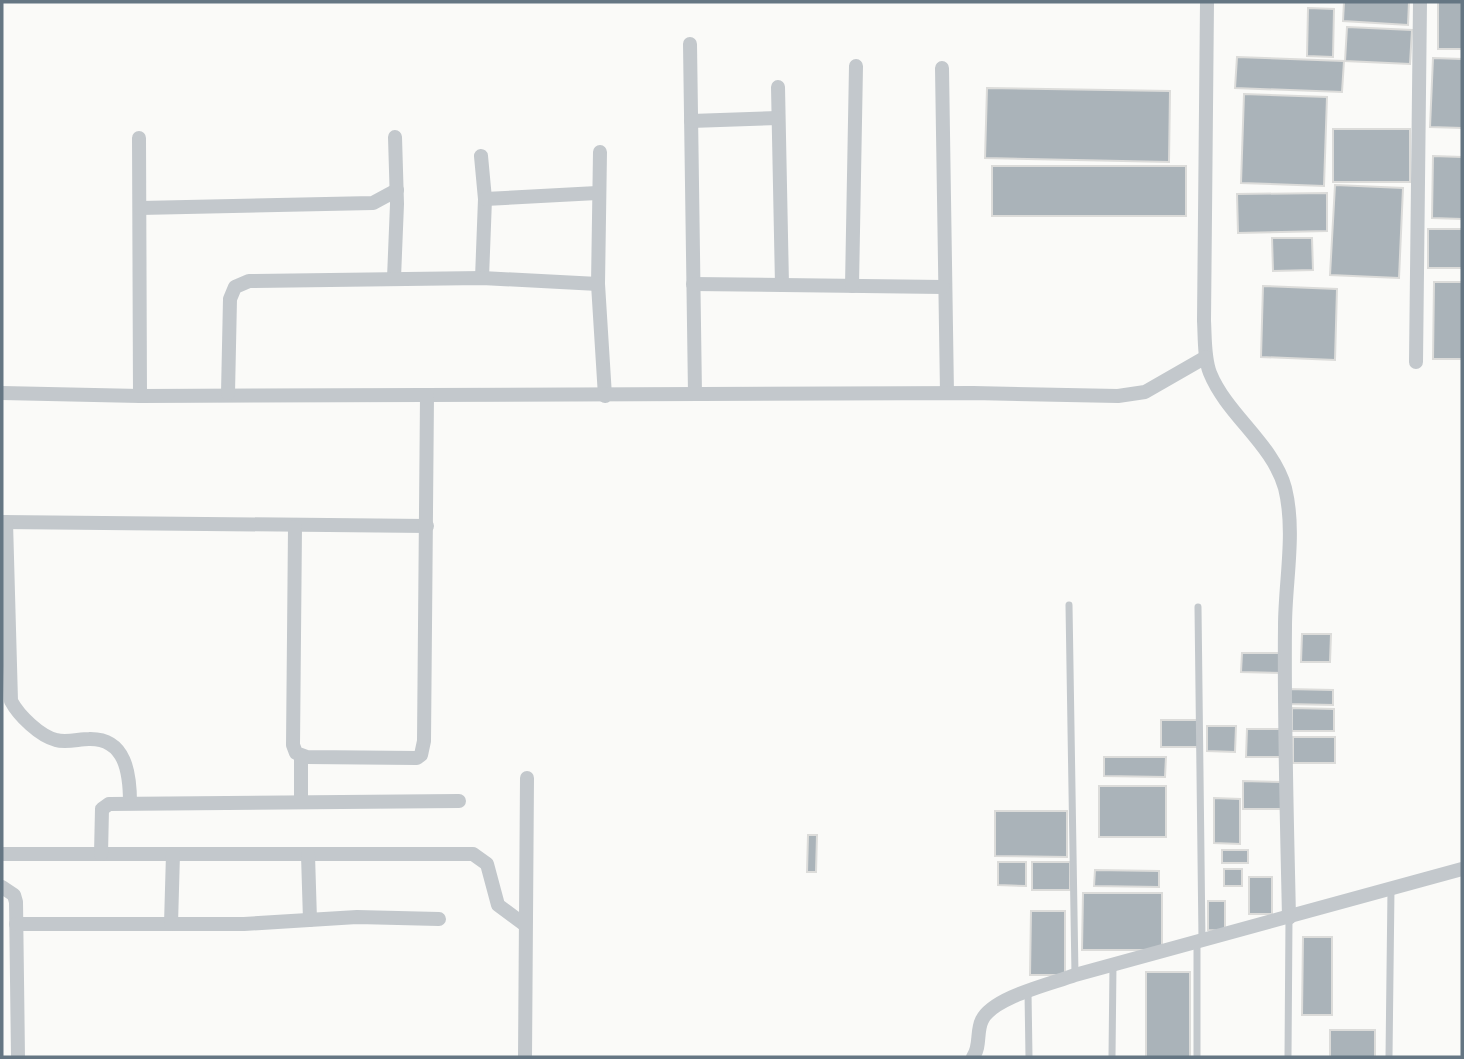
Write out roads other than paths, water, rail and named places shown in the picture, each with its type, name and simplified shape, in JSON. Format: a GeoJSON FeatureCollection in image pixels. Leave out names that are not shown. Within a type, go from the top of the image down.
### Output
{"type":"FeatureCollection","features":[{"type":"Feature","properties":{"kind":"street"},"geometry":{"type":"LineString","coordinates":[[1207,2],[1204,321],[1206,357],[1219,392],[1275,465],[1284,485],[1289,510],[1285,626],[1289,918]]}},
{"type":"Feature","properties":{"kind":"street"},"geometry":{"type":"LineString","coordinates":[[1416,362],[1420,2]]}},
{"type":"Feature","properties":{"kind":"street"},"geometry":{"type":"LineString","coordinates":[[690,44],[695,394]]}},
{"type":"Feature","properties":{"kind":"street"},"geometry":{"type":"LineString","coordinates":[[852,286],[856,66]]}},
{"type":"Feature","properties":{"kind":"street"},"geometry":{"type":"LineString","coordinates":[[942,68],[943,287],[947,393]]}},
{"type":"Feature","properties":{"kind":"street"},"geometry":{"type":"LineString","coordinates":[[778,87],[782,285]]}},
{"type":"Feature","properties":{"kind":"street"},"geometry":{"type":"LineString","coordinates":[[691,121],[778,118]]}},
{"type":"Feature","properties":{"kind":"street"},"geometry":{"type":"LineString","coordinates":[[394,278],[396,137]]}},
{"type":"Feature","properties":{"kind":"street"},"geometry":{"type":"LineString","coordinates":[[139,138],[140,396]]}},
{"type":"Feature","properties":{"kind":"street"},"geometry":{"type":"LineString","coordinates":[[600,152],[597,193],[598,284],[605,396]]}},
{"type":"Feature","properties":{"kind":"street"},"geometry":{"type":"LineString","coordinates":[[481,156],[485,199],[482,278]]}},
{"type":"Feature","properties":{"kind":"street"},"geometry":{"type":"LineString","coordinates":[[140,208],[373,202],[397,190]]}},
{"type":"Feature","properties":{"kind":"street"},"geometry":{"type":"LineString","coordinates":[[485,199],[597,193]]}},
{"type":"Feature","properties":{"kind":"street"},"geometry":{"type":"LineString","coordinates":[[228,393],[230,299],[234,287],[249,281],[482,278],[598,284]]}},
{"type":"Feature","properties":{"kind":"street"},"geometry":{"type":"LineString","coordinates":[[693,285],[943,287]]}},
{"type":"Feature","properties":{"kind":"street"},"geometry":{"type":"LineString","coordinates":[[2,393],[140,396],[228,393],[605,396],[947,393],[1118,397],[1145,392],[1206,357]]}},
{"type":"Feature","properties":{"kind":"street"},"geometry":{"type":"LineString","coordinates":[[295,527],[293,745],[296,753],[301,757],[411,759],[421,755],[428,526],[428,396]]}},
{"type":"Feature","properties":{"kind":"street"},"geometry":{"type":"LineString","coordinates":[[130,803],[129,771],[113,745],[99,739],[57,740],[24,718],[11,701],[4,522],[295,527],[428,526]]}},
{"type":"Feature","properties":{"kind":"street"},"geometry":{"type":"LineString","coordinates":[[301,757],[301,801]]}},
{"type":"Feature","properties":{"kind":"street"},"geometry":{"type":"LineString","coordinates":[[525,1057],[527,778]]}},
{"type":"Feature","properties":{"kind":"street"},"geometry":{"type":"LineString","coordinates":[[101,854],[103,806],[130,803],[459,801]]}},
{"type":"Feature","properties":{"kind":"street"},"geometry":{"type":"LineString","coordinates":[[2,854],[473,854],[487,864],[498,905],[525,925]]}},
{"type":"Feature","properties":{"kind":"street"},"geometry":{"type":"LineString","coordinates":[[172,924],[173,854]]}},
{"type":"Feature","properties":{"kind":"street"},"geometry":{"type":"LineString","coordinates":[[308,855],[310,920]]}},
{"type":"Feature","properties":{"kind":"street"},"geometry":{"type":"LineString","coordinates":[[973,1057],[977,1050],[980,1025],[988,1012],[1028,992],[1075,975],[1462,869]]}},
{"type":"Feature","properties":{"kind":"street"},"geometry":{"type":"LineString","coordinates":[[2,887],[14,895],[19,1057],[2,1057]]}},
{"type":"Feature","properties":{"kind":"street"},"geometry":{"type":"LineString","coordinates":[[16,925],[439,919]]}},
{"type":"Feature","properties":{"kind":"lane"},"geometry":{"type":"LineString","coordinates":[[1069,605],[1075,975]]}},
{"type":"Feature","properties":{"kind":"lane"},"geometry":{"type":"LineString","coordinates":[[1197,1057],[1200,941],[1198,607]]}},
{"type":"Feature","properties":{"kind":"lane"},"geometry":{"type":"LineString","coordinates":[[1389,1057],[1391,888]]}},
{"type":"Feature","properties":{"kind":"lane"},"geometry":{"type":"LineString","coordinates":[[1288,1057],[1289,918]]}},
{"type":"Feature","properties":{"kind":"lane"},"geometry":{"type":"LineString","coordinates":[[1112,1057],[1114,965]]}},
{"type":"Feature","properties":{"kind":"lane"},"geometry":{"type":"LineString","coordinates":[[1028,992],[1029,1057]]}}]}
